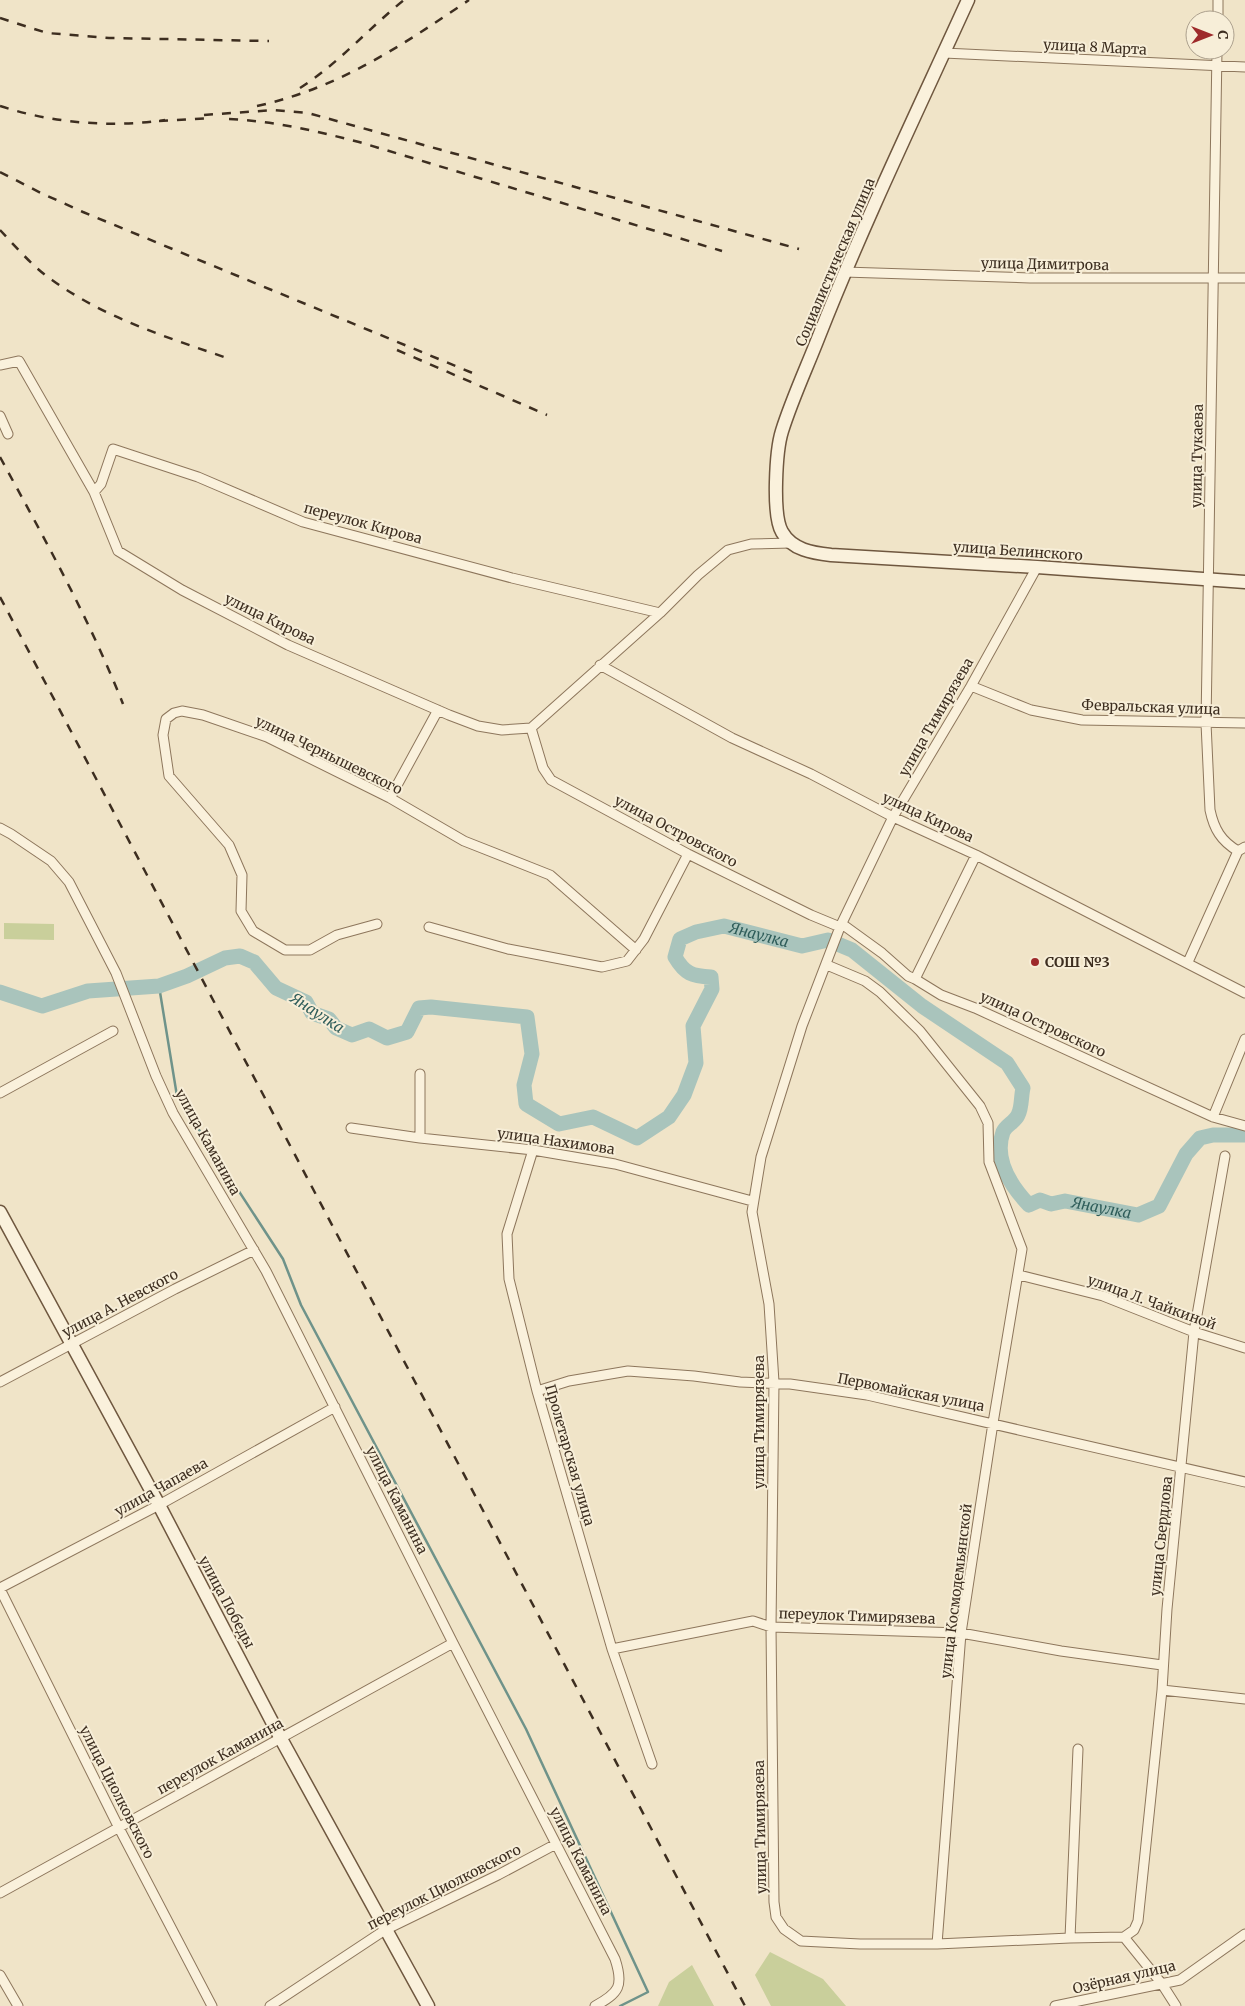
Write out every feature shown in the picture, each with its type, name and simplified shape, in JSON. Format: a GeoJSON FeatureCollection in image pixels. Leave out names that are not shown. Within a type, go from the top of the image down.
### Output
{"type":"FeatureCollection","features":[{"type":"Feature","properties":{"kind":"street","name":"Социалистическая улица"},"geometry":{"type":"LineString","coordinates":[[791,543],[782,532],[778,522],[776,466],[781,432],[844,272],[910,123],[968,0]]}},
{"type":"Feature","properties":{"kind":"street","name":"улица 8 Марта"},"geometry":{"type":"LineString","coordinates":[[944,53],[1245,67]]}},
{"type":"Feature","properties":{"kind":"street","name":"улица Тукаева"},"geometry":{"type":"LineString","coordinates":[[1217,60],[1206,723],[1212,822],[1226,844],[1241,848]]}},
{"type":"Feature","properties":{"kind":"street","name":"улица Димитрова"},"geometry":{"type":"LineString","coordinates":[[844,272],[1030,278],[1245,278]]}},
{"type":"Feature","properties":{"kind":"street","name":"улица Кирова"},"geometry":{"type":"LineString","coordinates":[[0,365],[19,361],[94,492],[118,551],[182,590],[288,645],[438,710],[478,726],[502,730],[531,728]]}},
{"type":"Feature","properties":{"kind":"street"},"geometry":{"type":"LineString","coordinates":[[0,416],[8,434]]}},
{"type":"Feature","properties":{"kind":"street","name":"переулок Кирова"},"geometry":{"type":"LineString","coordinates":[[94,492],[101,484],[113,449],[198,477],[303,522],[512,578],[660,613]]}},
{"type":"Feature","properties":{"kind":"street","name":"улица Белинского"},"geometry":{"type":"LineString","coordinates":[[791,543],[810,553],[832,555],[1245,582]]}},
{"type":"Feature","properties":{"kind":"street"},"geometry":{"type":"LineString","coordinates":[[531,728],[660,613],[698,575],[728,550],[751,544],[791,543]]}},
{"type":"Feature","properties":{"kind":"street","name":"улица Тимирязева"},"geometry":{"type":"LineString","coordinates":[[937,1944],[860,1944],[800,1941],[784,1929],[776,1916],[774,1902],[771,1627],[774,1382],[769,1304],[752,1212],[752,1201],[761,1157],[802,1026],[841,925],[893,817],[1037,567]]}},
{"type":"Feature","properties":{"kind":"street","name":"улица Кирова"},"geometry":{"type":"LineString","coordinates":[[600,665],[732,738],[811,774],[893,817],[976,855],[1188,962],[1245,993]]}},
{"type":"Feature","properties":{"kind":"street","name":"Февральская улица"},"geometry":{"type":"LineString","coordinates":[[970,686],[1031,710],[1082,720],[1245,723]]}},
{"type":"Feature","properties":{"kind":"street"},"geometry":{"type":"LineString","coordinates":[[390,798],[438,710]]}},
{"type":"Feature","properties":{"kind":"street","name":"улица Чернышевского"},"geometry":{"type":"LineString","coordinates":[[376,924],[337,935],[310,950],[285,950],[253,931],[241,911],[242,875],[228,845],[169,776],[163,736],[166,719],[174,713],[182,711],[203,715],[267,737],[390,798],[464,841],[550,875],[636,950]]}},
{"type":"Feature","properties":{"kind":"street","name":"улица Островского"},"geometry":{"type":"LineString","coordinates":[[531,728],[543,768],[551,780],[688,854],[810,915],[841,925],[882,953],[908,976],[941,995],[975,1008],[1212,1118],[1245,1126]]}},
{"type":"Feature","properties":{"kind":"street","name":"улица Каманина"},"geometry":{"type":"LineString","coordinates":[[0,828],[51,861],[69,882],[116,973],[156,1076],[173,1112],[254,1250],[615,1959],[619,1970],[620,1984],[616,1992],[595,2006]]}},
{"type":"Feature","properties":{"kind":"street"},"geometry":{"type":"LineString","coordinates":[[1188,962],[1241,848]]}},
{"type":"Feature","properties":{"kind":"street"},"geometry":{"type":"LineString","coordinates":[[429,927],[508,950],[602,968],[627,961],[644,940],[688,854]]}},
{"type":"Feature","properties":{"kind":"street"},"geometry":{"type":"LineString","coordinates":[[915,979],[976,855]]}},
{"type":"Feature","properties":{"kind":"street"},"geometry":{"type":"LineString","coordinates":[[828,961],[865,981],[880,992],[920,1032],[980,1106],[988,1123],[989,1162],[1022,1250],[1019,1275]]}},
{"type":"Feature","properties":{"kind":"street"},"geometry":{"type":"LineString","coordinates":[[0,1093],[113,1031]]}},
{"type":"Feature","properties":{"kind":"street"},"geometry":{"type":"LineString","coordinates":[[1212,1118],[1245,1039]]}},
{"type":"Feature","properties":{"kind":"street"},"geometry":{"type":"LineString","coordinates":[[420,1074],[420,1138]]}},
{"type":"Feature","properties":{"kind":"street","name":"улица Нахимова"},"geometry":{"type":"LineString","coordinates":[[351,1128],[420,1138],[533,1150],[615,1164],[752,1201]]}},
{"type":"Feature","properties":{"kind":"street","name":"Пролетарская улица"},"geometry":{"type":"LineString","coordinates":[[533,1150],[507,1234],[509,1279],[537,1390],[612,1649],[652,1764]]}},
{"type":"Feature","properties":{"kind":"street","name":"улица Свердлова"},"geometry":{"type":"LineString","coordinates":[[1124,1937],[1134,1930],[1138,1921],[1162,1690],[1162,1665],[1194,1332],[1225,1156]]}},
{"type":"Feature","properties":{"kind":"street","name":"улица Победы"},"geometry":{"type":"LineString","coordinates":[[0,1212],[159,1505],[280,1737],[428,2006]]}},
{"type":"Feature","properties":{"kind":"street","name":"улица А. Невского"},"geometry":{"type":"LineString","coordinates":[[0,1382],[254,1250]]}},
{"type":"Feature","properties":{"kind":"street","name":"улица Л. Чайкиной"},"geometry":{"type":"LineString","coordinates":[[1019,1275],[1103,1296],[1194,1332],[1245,1348]]}},
{"type":"Feature","properties":{"kind":"street","name":"улица Космодемьянской"},"geometry":{"type":"LineString","coordinates":[[937,1944],[961,1633],[993,1423],[1019,1275]]}},
{"type":"Feature","properties":{"kind":"street","name":"Первомайская улица"},"geometry":{"type":"LineString","coordinates":[[537,1390],[569,1381],[628,1371],[740,1382],[774,1382],[867,1395],[1245,1482]]}},
{"type":"Feature","properties":{"kind":"street","name":"улица Чапаева"},"geometry":{"type":"LineString","coordinates":[[0,1588],[159,1505],[335,1407]]}},
{"type":"Feature","properties":{"kind":"street","name":"улица Циолковского"},"geometry":{"type":"LineString","coordinates":[[0,1588],[119,1828],[212,2006]]}},
{"type":"Feature","properties":{"kind":"street","name":"переулок Тимирязева"},"geometry":{"type":"LineString","coordinates":[[612,1649],[753,1621],[771,1627],[961,1633],[1061,1651],[1162,1665]]}},
{"type":"Feature","properties":{"kind":"street","name":"переулок Каманина"},"geometry":{"type":"LineString","coordinates":[[0,1893],[453,1643]]}},
{"type":"Feature","properties":{"kind":"street"},"geometry":{"type":"LineString","coordinates":[[1162,1690],[1245,1699]]}},
{"type":"Feature","properties":{"kind":"street"},"geometry":{"type":"LineString","coordinates":[[1070,1938],[1078,1749]]}},
{"type":"Feature","properties":{"kind":"street","name":"переулок Циолковского"},"geometry":{"type":"LineString","coordinates":[[270,2006],[385,1930],[498,1875],[556,1844]]}},
{"type":"Feature","properties":{"kind":"street","name":"Озёрная улица"},"geometry":{"type":"LineString","coordinates":[[1055,2006],[1180,1980],[1245,1934]]}},
{"type":"Feature","properties":{"kind":"street"},"geometry":{"type":"LineString","coordinates":[[937,1944],[1124,1937],[1162,1984],[1176,2006]]}},
{"type":"Feature","properties":{"kind":"street"},"geometry":{"type":"LineString","coordinates":[[0,1975],[18,2006]]}},
{"type":"Feature","properties":{"kind":"green space"},"geometry":{"type":"Polygon","coordinates":[[[4,923],[54,924],[54,940],[4,939],[4,923]]]}},
{"type":"Feature","properties":{"kind":"green space"},"geometry":{"type":"Polygon","coordinates":[[[770,1952],[823,1979],[846,2006],[771,2006],[755,1975],[770,1952]]]}},
{"type":"Feature","properties":{"kind":"green space"},"geometry":{"type":"Polygon","coordinates":[[[692,1965],[714,2006],[658,2006],[669,1982],[692,1965]]]}},
{"type":"Feature","properties":{"kind":"waterway","name":"Янаулка"},"geometry":{"type":"LineString","coordinates":[[0,992],[42,1006],[88,991],[159,986],[187,976],[225,958],[240,956],[254,962],[276,988],[306,1002],[312,1013],[329,1019],[336,1028],[352,1035],[369,1029],[387,1038],[407,1032],[419,1008],[431,1007],[527,1017],[532,1054],[524,1085],[526,1104],[559,1124],[593,1117],[637,1138],[669,1117],[684,1095],[696,1063],[693,1026],[712,989],[711,977],[699,976],[686,971],[675,957],[680,939],[696,932],[724,926],[802,946],[828,940],[852,950],[922,1006],[1007,1063],[1023,1088],[1019,1112],[1017,1117],[1003,1132],[1000,1153],[1002,1163],[1016,1190],[1029,1205],[1040,1200],[1051,1204],[1065,1201],[1138,1215],[1159,1206],[1186,1154],[1200,1138],[1213,1135],[1245,1135]]}},
{"type":"Feature","properties":{"kind":"waterway"},"geometry":{"type":"LineString","coordinates":[[159,986],[177,1096],[283,1259],[301,1305],[526,1729],[648,1992],[620,2006]]}},
{"type":"Feature","properties":{"kind":"railway"},"geometry":{"type":"LineString","coordinates":[[300,88],[328,68],[404,0]]}},
{"type":"Feature","properties":{"kind":"railway"},"geometry":{"type":"LineString","coordinates":[[257,106],[287,98],[342,77],[394,49],[469,0]]}},
{"type":"Feature","properties":{"kind":"railway"},"geometry":{"type":"LineString","coordinates":[[0,18],[47,33],[109,38],[269,41]]}},
{"type":"Feature","properties":{"kind":"railway"},"geometry":{"type":"LineString","coordinates":[[0,106],[61,120],[103,124],[165,120]]}},
{"type":"Feature","properties":{"kind":"railway"},"geometry":{"type":"LineString","coordinates":[[204,115],[274,110],[308,113],[799,249]]}},
{"type":"Feature","properties":{"kind":"railway"},"geometry":{"type":"LineString","coordinates":[[159,121],[211,118]]}},
{"type":"Feature","properties":{"kind":"railway"},"geometry":{"type":"LineString","coordinates":[[229,119],[279,124],[359,142],[722,251]]}},
{"type":"Feature","properties":{"kind":"railway"},"geometry":{"type":"LineString","coordinates":[[0,172],[83,212],[475,374]]}},
{"type":"Feature","properties":{"kind":"railway"},"geometry":{"type":"LineString","coordinates":[[0,230],[45,275],[93,305],[136,325],[227,358]]}},
{"type":"Feature","properties":{"kind":"railway"},"geometry":{"type":"LineString","coordinates":[[397,350],[547,415]]}},
{"type":"Feature","properties":{"kind":"railway"},"geometry":{"type":"LineString","coordinates":[[0,457],[81,609],[123,704]]}},
{"type":"Feature","properties":{"kind":"railway"},"geometry":{"type":"LineString","coordinates":[[0,597],[745,2006]]}},
{"type":"Feature","properties":{"kind":"place","name":"СОШ №3"},"geometry":{"type":"Point","coordinates":[1035,962]}}]}
